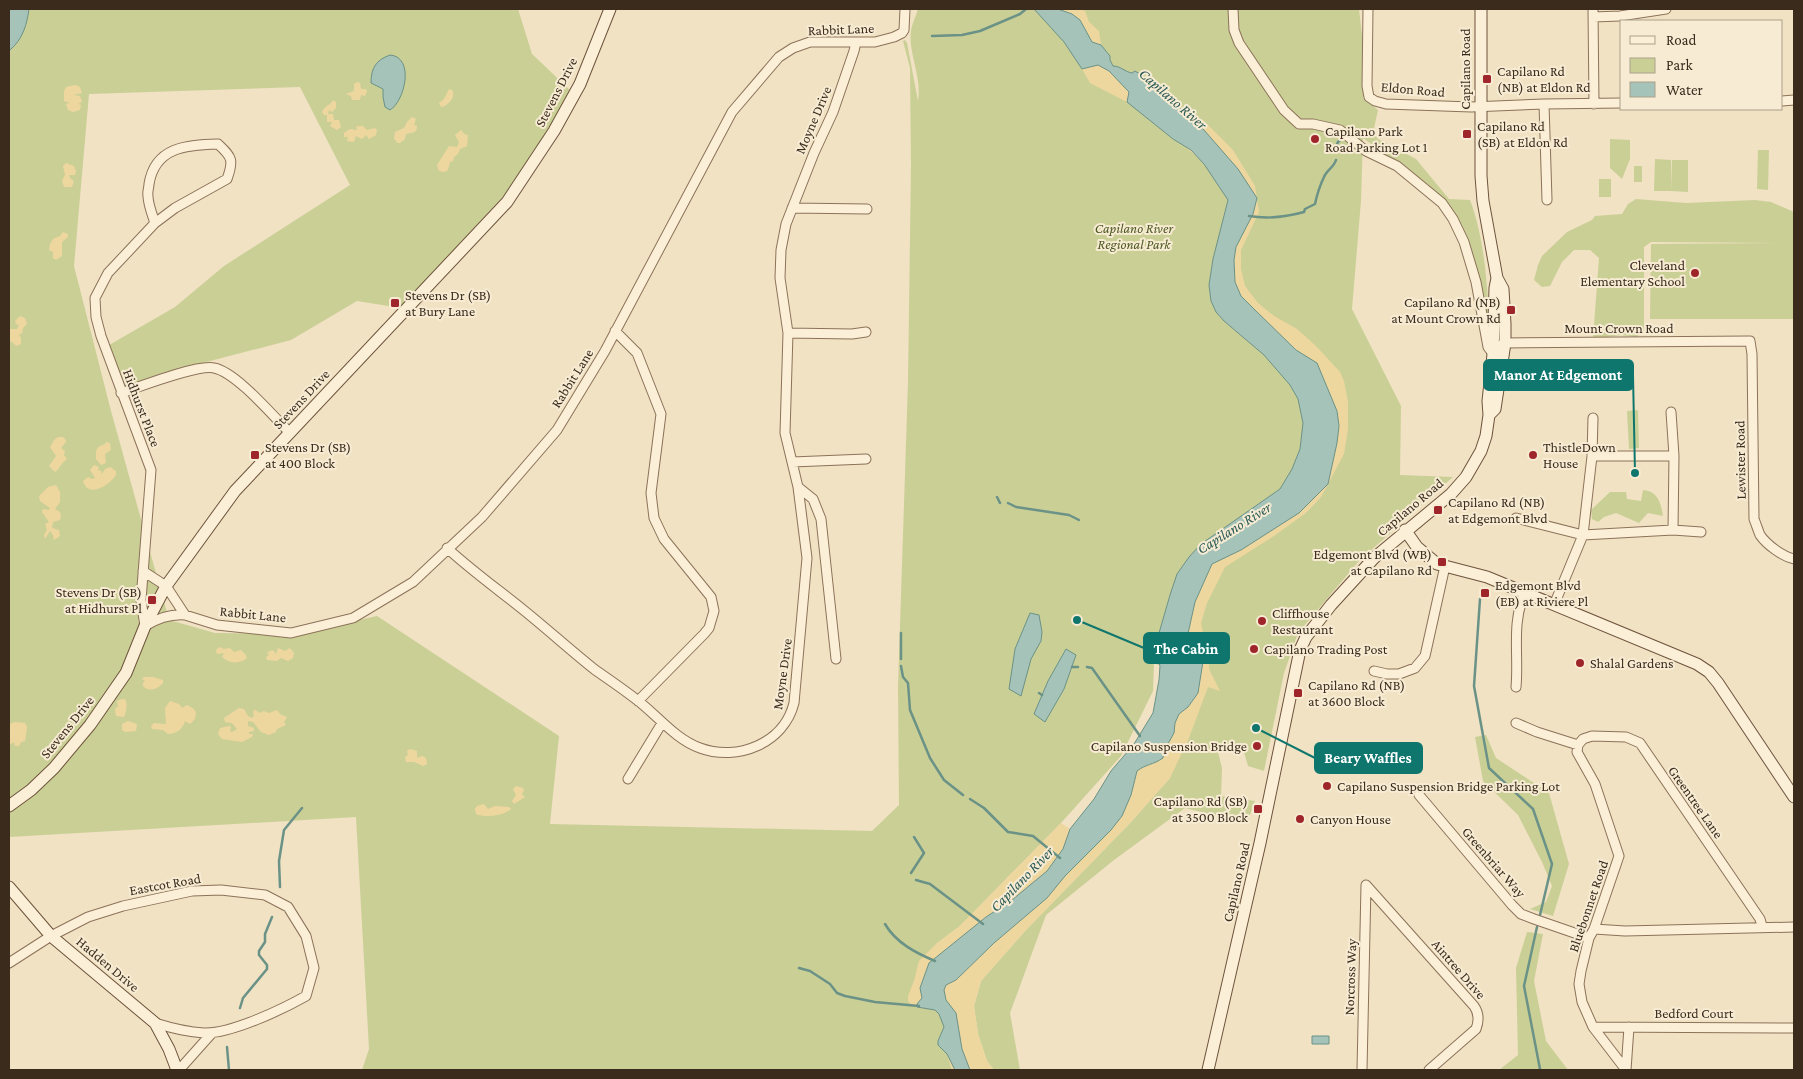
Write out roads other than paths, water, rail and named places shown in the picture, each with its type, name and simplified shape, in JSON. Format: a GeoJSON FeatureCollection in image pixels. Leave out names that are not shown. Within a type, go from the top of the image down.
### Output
{"type":"FeatureCollection","features":[{"type":"Feature","properties":{"kind":"street","name":"Stevens Drive"},"geometry":{"type":"LineString","coordinates":[[9,806],[31,790],[54,768],[90,725],[126,673],[145,626],[166,586],[235,492],[507,202],[554,131],[580,84],[610,9]]}},
{"type":"Feature","properties":{"kind":"street","name":"Rabbit Lane"},"geometry":{"type":"LineString","coordinates":[[185,615],[217,625],[291,632],[353,618],[413,582],[482,517],[556,430],[605,351],[732,112],[779,56],[793,48],[810,42],[886,40],[902,33],[905,9]]}},
{"type":"Feature","properties":{"kind":"street"},"geometry":{"type":"LineString","coordinates":[[1233,9],[1234,30],[1239,43],[1279,102],[1298,124],[1313,124],[1340,130],[1366,151],[1397,166],[1442,203],[1456,224],[1464,242],[1476,282],[1488,347],[1497,365],[1494,386],[1497,395]]}},
{"type":"Feature","properties":{"kind":"street","name":"Eldon Road"},"geometry":{"type":"LineString","coordinates":[[1368,9],[1367,86],[1371,99],[1386,104],[1480,106],[1620,103]]}},
{"type":"Feature","properties":{"kind":"street","name":"Capilano Road"},"geometry":{"type":"LineString","coordinates":[[1208,1070],[1260,843],[1300,650],[1306,637],[1331,605],[1374,558],[1451,494],[1466,477],[1481,451],[1486,436],[1493,354],[1496,278],[1484,201],[1480,106],[1481,9]]}},
{"type":"Feature","properties":{"kind":"street"},"geometry":{"type":"LineString","coordinates":[[1594,104],[1593,13],[1620,16],[1666,9]]}},
{"type":"Feature","properties":{"kind":"street","name":"Moyne Drive"},"geometry":{"type":"LineString","coordinates":[[448,548],[688,743],[713,752],[725,753],[746,750],[758,746],[775,735],[787,721],[794,703],[807,558],[798,487],[785,433],[788,333],[781,291],[780,261],[786,224],[814,153],[833,112],[856,42]]}},
{"type":"Feature","properties":{"kind":"street"},"geometry":{"type":"LineString","coordinates":[[1544,104],[1547,200]]}},
{"type":"Feature","properties":{"kind":"street","name":"Hidhurst Place"},"geometry":{"type":"LineString","coordinates":[[145,626],[140,600],[151,470],[140,436],[121,393],[101,336],[96,317],[96,298],[108,273],[155,222],[175,208],[227,178],[232,166],[230,155],[218,144],[196,144],[172,150],[158,161],[151,172],[148,196],[155,222]]}},
{"type":"Feature","properties":{"kind":"street"},"geometry":{"type":"LineString","coordinates":[[792,208],[867,209]]}},
{"type":"Feature","properties":{"kind":"street","name":"Capilano Road"},"geometry":{"type":"LineString","coordinates":[[1489,415],[1495,409],[1505,343],[1502,289],[1496,278]]}},
{"type":"Feature","properties":{"kind":"street"},"geometry":{"type":"LineString","coordinates":[[1493,354],[1505,343],[1500,335],[1501,324],[1495,308]]}},
{"type":"Feature","properties":{"kind":"street"},"geometry":{"type":"LineString","coordinates":[[615,331],[637,353],[661,414],[652,493],[654,518],[664,539],[711,597],[714,611],[709,628],[704,634],[638,701]]}},
{"type":"Feature","properties":{"kind":"street"},"geometry":{"type":"LineString","coordinates":[[788,333],[852,334],[866,332]]}},
{"type":"Feature","properties":{"kind":"street","name":"Mount Crown Road"},"geometry":{"type":"LineString","coordinates":[[1505,343],[1750,341]]}},
{"type":"Feature","properties":{"kind":"street","name":"Lewister Road"},"geometry":{"type":"LineString","coordinates":[[1750,341],[1752,354],[1754,519],[1760,534],[1769,544],[1788,558],[1794,560]]}},
{"type":"Feature","properties":{"kind":"street"},"geometry":{"type":"LineString","coordinates":[[121,393],[183,372],[213,367],[231,375],[290,433]]}},
{"type":"Feature","properties":{"kind":"street"},"geometry":{"type":"LineString","coordinates":[[1671,412],[1674,456],[1673,530]]}},
{"type":"Feature","properties":{"kind":"street"},"geometry":{"type":"LineString","coordinates":[[1554,604],[1583,535],[1592,456],[1593,418]]}},
{"type":"Feature","properties":{"kind":"street"},"geometry":{"type":"LineString","coordinates":[[1592,456],[1674,456]]}},
{"type":"Feature","properties":{"kind":"street"},"geometry":{"type":"LineString","coordinates":[[792,462],[866,459]]}},
{"type":"Feature","properties":{"kind":"street"},"geometry":{"type":"LineString","coordinates":[[798,487],[813,499],[822,519],[836,659]]}},
{"type":"Feature","properties":{"kind":"street"},"geometry":{"type":"LineString","coordinates":[[1516,518],[1583,535],[1673,530],[1701,532]]}},
{"type":"Feature","properties":{"kind":"street"},"geometry":{"type":"LineString","coordinates":[[1406,530],[1417,547],[1432,561],[1487,577],[1525,592],[1697,664],[1709,672],[1794,797]]}},
{"type":"Feature","properties":{"kind":"street"},"geometry":{"type":"LineString","coordinates":[[1374,671],[1400,674],[1415,668],[1425,656],[1445,566]]}},
{"type":"Feature","properties":{"kind":"street"},"geometry":{"type":"LineString","coordinates":[[143,572],[166,586],[185,615]]}},
{"type":"Feature","properties":{"kind":"street"},"geometry":{"type":"LineString","coordinates":[[1516,687],[1518,665],[1517,616],[1525,592]]}},
{"type":"Feature","properties":{"kind":"street"},"geometry":{"type":"LineString","coordinates":[[145,626],[164,617],[175,614],[185,615]]}},
{"type":"Feature","properties":{"kind":"street"},"geometry":{"type":"LineString","coordinates":[[628,779],[662,723]]}},
{"type":"Feature","properties":{"kind":"street"},"geometry":{"type":"LineString","coordinates":[[1516,723],[1536,732],[1580,742]]}},
{"type":"Feature","properties":{"kind":"street","name":"Greentree Lane"},"geometry":{"type":"LineString","coordinates":[[1580,742],[1592,736],[1626,737],[1640,743],[1760,919],[1762,926]]}},
{"type":"Feature","properties":{"kind":"street","name":"Bluebonnet Road"},"geometry":{"type":"LineString","coordinates":[[1580,742],[1578,752],[1595,784],[1619,856],[1591,933],[1579,984],[1582,1002],[1593,1027],[1626,1070],[1629,1027]]}},
{"type":"Feature","properties":{"kind":"street","name":"Greenbriar Way"},"geometry":{"type":"LineString","coordinates":[[1419,795],[1512,905],[1522,914],[1591,933],[1762,926],[1794,927]]}},
{"type":"Feature","properties":{"kind":"street","name":"Norcross Way"},"geometry":{"type":"LineString","coordinates":[[1362,1070],[1366,885]]}},
{"type":"Feature","properties":{"kind":"street","name":"Aintree Drive"},"geometry":{"type":"LineString","coordinates":[[1366,885],[1474,1006],[1478,1013],[1476,1029],[1429,1070]]}},
{"type":"Feature","properties":{"kind":"street","name":"Hadden Drive"},"geometry":{"type":"LineString","coordinates":[[9,887],[51,936],[155,1023],[169,1048],[178,1070]]}},
{"type":"Feature","properties":{"kind":"street","name":"Eastcot Road"},"geometry":{"type":"LineString","coordinates":[[9,963],[51,936],[97,914],[123,906],[192,891],[221,890],[265,895],[288,907],[306,936],[314,968],[306,996],[280,1010],[212,1033],[180,1030],[155,1023]]}},
{"type":"Feature","properties":{"kind":"street","name":"Bedford Court"},"geometry":{"type":"LineString","coordinates":[[1593,1027],[1794,1028]]}},
{"type":"Feature","properties":{"kind":"street"},"geometry":{"type":"LineString","coordinates":[[178,1070],[212,1033]]}},
{"type":"Feature","properties":{"kind":"water"},"geometry":{"type":"Polygon","coordinates":[[[9,9],[29,9],[24,31],[10,50],[9,49],[9,9]]]}},
{"type":"Feature","properties":{"kind":"water","name":"Capilano River"},"geometry":{"type":"Polygon","coordinates":[[[1034,9],[1058,9],[1072,14],[1080,20],[1092,42],[1101,45],[1110,56],[1113,66],[1132,73],[1135,71],[1147,83],[1158,86],[1163,90],[1164,95],[1204,130],[1238,169],[1257,198],[1253,214],[1236,247],[1234,260],[1235,282],[1241,296],[1254,309],[1296,350],[1317,363],[1337,411],[1339,426],[1328,484],[1299,513],[1241,550],[1212,564],[1195,602],[1187,638],[1204,655],[1198,693],[1188,707],[1179,714],[1175,723],[1174,733],[1164,751],[1163,758],[1137,771],[1131,795],[1122,816],[1111,830],[1065,876],[1047,898],[994,943],[956,980],[946,985],[944,990],[946,1000],[956,1013],[962,1049],[970,1070],[955,1070],[947,1054],[938,1045],[944,1027],[939,1014],[935,1010],[917,1007],[922,998],[920,988],[929,963],[1047,871],[1063,849],[1070,829],[1094,799],[1111,771],[1134,744],[1153,713],[1160,666],[1155,647],[1177,574],[1201,544],[1280,489],[1292,469],[1300,449],[1303,423],[1298,399],[1290,385],[1264,355],[1224,321],[1216,312],[1211,301],[1209,285],[1213,259],[1228,200],[1204,164],[1191,150],[1173,139],[1127,102],[1129,92],[1109,71],[1098,65],[1082,69],[1064,42],[1034,9]]]}},
{"type":"Feature","properties":{"kind":"water"},"geometry":{"type":"Polygon","coordinates":[[[390,55],[398,58],[403,63],[405,80],[400,98],[390,110],[385,107],[383,89],[371,83],[375,65],[381,59],[390,55]]]}},
{"type":"Feature","properties":{"kind":"water"},"geometry":{"type":"Polygon","coordinates":[[[1030,613],[1039,615],[1042,632],[1041,641],[1031,659],[1021,696],[1009,689],[1015,649],[1030,613]]]}},
{"type":"Feature","properties":{"kind":"water"},"geometry":{"type":"Polygon","coordinates":[[[1066,649],[1076,655],[1064,689],[1045,722],[1034,714],[1048,681],[1066,649]]]}},
{"type":"Feature","properties":{"kind":"water"},"geometry":{"type":"Polygon","coordinates":[[[1312,1036],[1329,1036],[1329,1044],[1312,1044],[1312,1036]]]}},
{"type":"Feature","properties":{"kind":"waterway"},"geometry":{"type":"LineString","coordinates":[[932,36],[962,35],[980,31],[1020,14],[1026,9]]}},
{"type":"Feature","properties":{"kind":"waterway"},"geometry":{"type":"LineString","coordinates":[[1335,149],[1342,138]]}},
{"type":"Feature","properties":{"kind":"waterway"},"geometry":{"type":"LineString","coordinates":[[1249,216],[1276,217],[1304,212],[1305,209],[1315,204],[1324,177],[1336,160]]}},
{"type":"Feature","properties":{"kind":"waterway"},"geometry":{"type":"LineString","coordinates":[[997,497],[1000,503]]}},
{"type":"Feature","properties":{"kind":"waterway"},"geometry":{"type":"LineString","coordinates":[[1008,503],[1016,507],[1069,515],[1079,520]]}},
{"type":"Feature","properties":{"kind":"waterway"},"geometry":{"type":"LineString","coordinates":[[1480,599],[1474,686],[1489,768],[1533,809],[1552,864],[1540,915]]}},
{"type":"Feature","properties":{"kind":"waterway"},"geometry":{"type":"LineString","coordinates":[[901,633],[901,659]]}},
{"type":"Feature","properties":{"kind":"waterway"},"geometry":{"type":"LineString","coordinates":[[901,666],[903,677],[908,683],[910,710],[930,758],[944,780],[963,795]]}},
{"type":"Feature","properties":{"kind":"waterway"},"geometry":{"type":"LineString","coordinates":[[1072,667],[1078,667]]}},
{"type":"Feature","properties":{"kind":"waterway"},"geometry":{"type":"LineString","coordinates":[[1087,667],[1092,668],[1140,736]]}},
{"type":"Feature","properties":{"kind":"waterway","name":"Capilano River"},"geometry":{"type":"LineString","coordinates":[[970,799],[984,808],[1008,832],[1033,836],[1060,858]]}},
{"type":"Feature","properties":{"kind":"waterway"},"geometry":{"type":"LineString","coordinates":[[280,887],[279,861],[284,830],[302,808]]}},
{"type":"Feature","properties":{"kind":"waterway"},"geometry":{"type":"LineString","coordinates":[[911,873],[924,853],[914,837]]}},
{"type":"Feature","properties":{"kind":"waterway"},"geometry":{"type":"LineString","coordinates":[[916,880],[930,884],[983,924]]}},
{"type":"Feature","properties":{"kind":"waterway"},"geometry":{"type":"LineString","coordinates":[[240,1008],[243,998],[267,969],[267,965],[259,955],[259,951],[265,942],[265,934],[272,917]]}},
{"type":"Feature","properties":{"kind":"waterway"},"geometry":{"type":"LineString","coordinates":[[885,924],[901,942],[914,951],[935,961]]}},
{"type":"Feature","properties":{"kind":"waterway"},"geometry":{"type":"LineString","coordinates":[[1537,927],[1524,986],[1539,1070]]}},
{"type":"Feature","properties":{"kind":"waterway"},"geometry":{"type":"LineString","coordinates":[[799,968],[810,971],[830,984],[837,993],[845,996],[875,1002],[919,1006]]}},
{"type":"Feature","properties":{"kind":"waterway"},"geometry":{"type":"LineString","coordinates":[[227,1047],[229,1070]]}},
{"type":"Feature","properties":{"kind":"place","name":"Capilano Rd (NB) at Eldon Rd"},"geometry":{"type":"Point","coordinates":[1487,79]}},
{"type":"Feature","properties":{"kind":"place","name":"Capilano Rd (SB) at Eldon Rd"},"geometry":{"type":"Point","coordinates":[1467,134]}},
{"type":"Feature","properties":{"kind":"place","name":"Capilano Park Road Parking Lot 1"},"geometry":{"type":"Point","coordinates":[1315,139]}},
{"type":"Feature","properties":{"kind":"place","name":"Cleveland Elementary School"},"geometry":{"type":"Point","coordinates":[1695,273]}},
{"type":"Feature","properties":{"kind":"place","name":"Stevens Dr (SB) at Bury Lane"},"geometry":{"type":"Point","coordinates":[395,303]}},
{"type":"Feature","properties":{"kind":"place","name":"Capilano Rd (NB) at Mount Crown Rd"},"geometry":{"type":"Point","coordinates":[1511,310]}},
{"type":"Feature","properties":{"kind":"place","name":"Stevens Dr (SB) at 400 Block"},"geometry":{"type":"Point","coordinates":[255,455]}},
{"type":"Feature","properties":{"kind":"place","name":"ThistleDown House"},"geometry":{"type":"Point","coordinates":[1533,455]}},
{"type":"Feature","properties":{"kind":"place","name":"Manor At Edgemont"},"geometry":{"type":"Point","coordinates":[1635,473]}},
{"type":"Feature","properties":{"kind":"place","name":"Capilano Rd (NB) at Edgemont Blvd"},"geometry":{"type":"Point","coordinates":[1438,510]}},
{"type":"Feature","properties":{"kind":"place","name":"Edgemont Blvd (WB) at Capilano Rd"},"geometry":{"type":"Point","coordinates":[1442,562]}},
{"type":"Feature","properties":{"kind":"place","name":"Edgemont Blvd (EB) at Riviere Pl"},"geometry":{"type":"Point","coordinates":[1485,593]}},
{"type":"Feature","properties":{"kind":"place","name":"Stevens Dr (SB) at Hidhurst Pl"},"geometry":{"type":"Point","coordinates":[152,600]}},
{"type":"Feature","properties":{"kind":"place","name":"The Cabin"},"geometry":{"type":"Point","coordinates":[1077,620]}},
{"type":"Feature","properties":{"kind":"place","name":"Cliffhouse Restaurant"},"geometry":{"type":"Point","coordinates":[1262,621]}},
{"type":"Feature","properties":{"kind":"place","name":"Capilano Trading Post"},"geometry":{"type":"Point","coordinates":[1254,649]}},
{"type":"Feature","properties":{"kind":"place","name":"Shalal Gardens"},"geometry":{"type":"Point","coordinates":[1580,663]}},
{"type":"Feature","properties":{"kind":"place","name":"Capilano Rd (NB) at 3600 Block"},"geometry":{"type":"Point","coordinates":[1298,693]}},
{"type":"Feature","properties":{"kind":"place","name":"Beary Waffles"},"geometry":{"type":"Point","coordinates":[1256,728]}},
{"type":"Feature","properties":{"kind":"place","name":"Capilano Suspension Bridge"},"geometry":{"type":"Point","coordinates":[1257,746]}},
{"type":"Feature","properties":{"kind":"place","name":"Capilano Suspension Bridge Parking Lot"},"geometry":{"type":"Point","coordinates":[1327,786]}},
{"type":"Feature","properties":{"kind":"place","name":"Capilano Rd (SB) at 3500 Block"},"geometry":{"type":"Point","coordinates":[1258,809]}},
{"type":"Feature","properties":{"kind":"place","name":"Canyon House"},"geometry":{"type":"Point","coordinates":[1300,819]}},
{"type":"Feature","properties":{"kind":"park label","name":"Capilano River Regional Park"},"geometry":{"type":"Point","coordinates":[1134,236]}}]}
